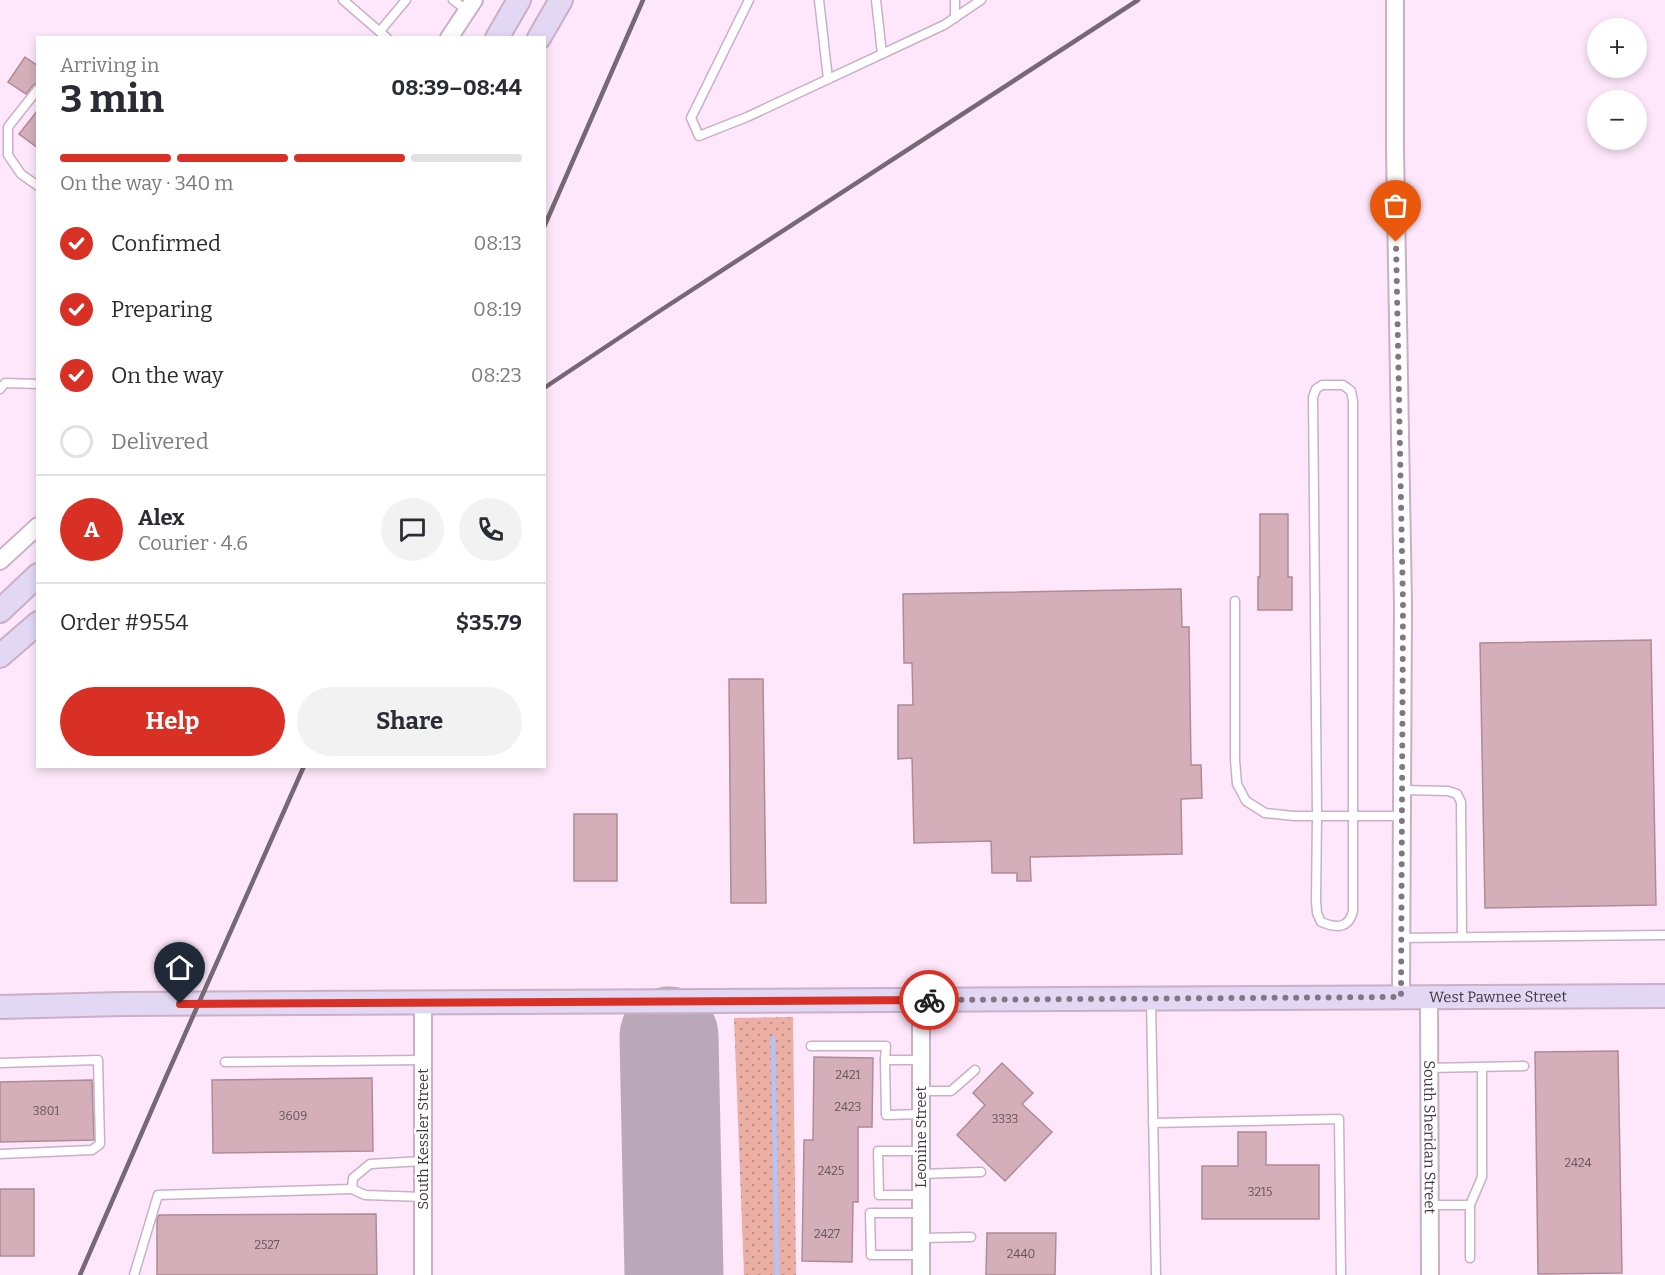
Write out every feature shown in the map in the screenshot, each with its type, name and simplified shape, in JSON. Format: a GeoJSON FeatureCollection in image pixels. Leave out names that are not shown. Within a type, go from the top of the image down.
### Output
{"type":"FeatureCollection","features":[{"type":"Feature","properties":{"kind":"main road"},"geometry":{"type":"LineString","coordinates":[[498,36],[519,0]]}},
{"type":"Feature","properties":{"kind":"main road"},"geometry":{"type":"LineString","coordinates":[[540,36],[561,0]]}},
{"type":"Feature","properties":{"kind":"main road"},"geometry":{"type":"LineString","coordinates":[[0,611],[36,577]]}},
{"type":"Feature","properties":{"kind":"main road"},"geometry":{"type":"LineString","coordinates":[[0,656],[36,625]]}},
{"type":"Feature","properties":{"kind":"main road","name":"West Pawnee Street"},"geometry":{"type":"LineString","coordinates":[[0,1006],[1665,996]]}},
{"type":"Feature","properties":{"kind":"street"},"geometry":{"type":"LineString","coordinates":[[1395,0],[1403,605],[1401,997]]}},
{"type":"Feature","properties":{"kind":"street"},"geometry":{"type":"LineString","coordinates":[[450,36],[471,5]]}},
{"type":"Feature","properties":{"kind":"street"},"geometry":{"type":"LineString","coordinates":[[0,561],[36,528]]}},
{"type":"Feature","properties":{"kind":"street","name":"South Sheridan Street"},"geometry":{"type":"LineString","coordinates":[[1429,997],[1430,1275]]}},
{"type":"Feature","properties":{"kind":"street","name":"Leonine Street"},"geometry":{"type":"LineString","coordinates":[[921,1000],[921,1275]]}},
{"type":"Feature","properties":{"kind":"street","name":"South Kessler Street"},"geometry":{"type":"LineString","coordinates":[[423,1003],[423,1275]]}},
{"type":"Feature","properties":{"kind":"lane"},"geometry":{"type":"LineString","coordinates":[[343,0],[383,34],[406,0]]}},
{"type":"Feature","properties":{"kind":"lane"},"geometry":{"type":"LineString","coordinates":[[453,0],[471,5]]}},
{"type":"Feature","properties":{"kind":"lane"},"geometry":{"type":"LineString","coordinates":[[749,0],[692,118],[699,136],[747,117],[944,26],[981,0]]}},
{"type":"Feature","properties":{"kind":"lane"},"geometry":{"type":"LineString","coordinates":[[819,0],[828,79]]}},
{"type":"Feature","properties":{"kind":"lane"},"geometry":{"type":"LineString","coordinates":[[876,0],[882,54]]}},
{"type":"Feature","properties":{"kind":"lane"},"geometry":{"type":"LineString","coordinates":[[955,0],[955,18]]}},
{"type":"Feature","properties":{"kind":"lane"},"geometry":{"type":"LineString","coordinates":[[36,92],[8,128],[8,154],[21,174],[36,185]]}},
{"type":"Feature","properties":{"kind":"lane"},"geometry":{"type":"LineString","coordinates":[[2,384],[36,384]]}},
{"type":"Feature","properties":{"kind":"lane"},"geometry":{"type":"LineString","coordinates":[[1322,385],[1343,385],[1350,391],[1353,401],[1354,816],[1353,911],[1351,920],[1344,925],[1331,926],[1321,922],[1317,913],[1316,901],[1313,397],[1322,385]]}},
{"type":"Feature","properties":{"kind":"lane"},"geometry":{"type":"LineString","coordinates":[[1235,601],[1235,760],[1237,784],[1246,801],[1265,813],[1294,816],[1402,816]]}},
{"type":"Feature","properties":{"kind":"lane"},"geometry":{"type":"LineString","coordinates":[[1402,790],[1448,791],[1457,794],[1461,802],[1462,937]]}},
{"type":"Feature","properties":{"kind":"lane"},"geometry":{"type":"LineString","coordinates":[[1401,938],[1665,935]]}},
{"type":"Feature","properties":{"kind":"lane"},"geometry":{"type":"LineString","coordinates":[[1151,999],[1156,1275]]}},
{"type":"Feature","properties":{"kind":"lane"},"geometry":{"type":"LineString","coordinates":[[811,1046],[886,1046],[886,1115],[921,1114]]}},
{"type":"Feature","properties":{"kind":"lane"},"geometry":{"type":"LineString","coordinates":[[0,1063],[98,1060],[100,1144],[92,1150],[0,1154]]}},
{"type":"Feature","properties":{"kind":"lane"},"geometry":{"type":"LineString","coordinates":[[225,1062],[423,1060]]}},
{"type":"Feature","properties":{"kind":"lane"},"geometry":{"type":"LineString","coordinates":[[885,1060],[921,1060]]}},
{"type":"Feature","properties":{"kind":"lane"},"geometry":{"type":"LineString","coordinates":[[1430,1068],[1524,1066]]}},
{"type":"Feature","properties":{"kind":"lane"},"geometry":{"type":"LineString","coordinates":[[1470,1258],[1470,1205],[1482,1177],[1482,1068]]}},
{"type":"Feature","properties":{"kind":"lane"},"geometry":{"type":"LineString","coordinates":[[921,1091],[951,1091],[975,1070]]}},
{"type":"Feature","properties":{"kind":"lane"},"geometry":{"type":"LineString","coordinates":[[1153,1123],[1339,1119],[1341,1275]]}},
{"type":"Feature","properties":{"kind":"lane"},"geometry":{"type":"LineString","coordinates":[[921,1151],[879,1151],[879,1195],[921,1195]]}},
{"type":"Feature","properties":{"kind":"lane"},"geometry":{"type":"LineString","coordinates":[[352,1189],[353,1178],[370,1164],[423,1161]]}},
{"type":"Feature","properties":{"kind":"lane"},"geometry":{"type":"LineString","coordinates":[[921,1174],[981,1172]]}},
{"type":"Feature","properties":{"kind":"lane"},"geometry":{"type":"LineString","coordinates":[[134,1275],[158,1195],[352,1189],[365,1196],[423,1197]]}},
{"type":"Feature","properties":{"kind":"lane"},"geometry":{"type":"LineString","coordinates":[[1430,1206],[1470,1205]]}},
{"type":"Feature","properties":{"kind":"lane"},"geometry":{"type":"LineString","coordinates":[[921,1213],[870,1213],[871,1255],[971,1237]]}},
{"type":"Feature","properties":{"kind":"shaded area"},"geometry":{"type":"Polygon","coordinates":[[[793,1017],[796,1275],[744,1275],[734,1018],[793,1017]]]}},
{"type":"Feature","properties":{"kind":"building"},"geometry":{"type":"Polygon","coordinates":[[[25,57],[36,65],[36,84],[26,94],[8,82],[25,57]]]}},
{"type":"Feature","properties":{"kind":"building"},"geometry":{"type":"Polygon","coordinates":[[[36,113],[36,147],[19,134],[36,113]]]}},
{"type":"Feature","properties":{"kind":"building"},"geometry":{"type":"Polygon","coordinates":[[[1260,514],[1288,514],[1288,577],[1292,577],[1292,610],[1258,610],[1260,514]]]}},
{"type":"Feature","properties":{"kind":"building"},"geometry":{"type":"Polygon","coordinates":[[[1181,589],[1182,627],[1189,627],[1191,765],[1201,765],[1202,798],[1181,799],[1182,854],[1030,857],[1031,881],[1017,881],[1017,873],[992,873],[991,841],[914,843],[912,758],[898,759],[898,705],[913,705],[912,663],[904,663],[903,594],[1181,589]]]}},
{"type":"Feature","properties":{"kind":"building"},"geometry":{"type":"Polygon","coordinates":[[[1651,640],[1656,905],[1485,908],[1480,643],[1651,640]]]}},
{"type":"Feature","properties":{"kind":"building"},"geometry":{"type":"Polygon","coordinates":[[[729,679],[763,679],[766,903],[731,903],[729,679]]]}},
{"type":"Feature","properties":{"kind":"building"},"geometry":{"type":"Polygon","coordinates":[[[574,814],[617,814],[617,881],[574,881],[574,814]]]}},
{"type":"Feature","properties":{"kind":"building"},"geometry":{"type":"Polygon","coordinates":[[[1618,1051],[1622,1273],[1538,1274],[1535,1052],[1618,1051]]]}},
{"type":"Feature","properties":{"kind":"building"},"geometry":{"type":"Polygon","coordinates":[[[814,1057],[873,1058],[872,1127],[858,1127],[858,1202],[853,1202],[852,1262],[802,1261],[804,1140],[813,1140],[814,1057]]]}},
{"type":"Feature","properties":{"kind":"building"},"geometry":{"type":"Polygon","coordinates":[[[1002,1063],[1033,1093],[1022,1104],[1052,1132],[1005,1181],[957,1135],[985,1105],[973,1093],[1002,1063]]]}},
{"type":"Feature","properties":{"kind":"building"},"geometry":{"type":"Polygon","coordinates":[[[372,1078],[373,1151],[213,1153],[212,1080],[372,1078]]]}},
{"type":"Feature","properties":{"kind":"building"},"geometry":{"type":"Polygon","coordinates":[[[92,1080],[94,1140],[0,1142],[0,1082],[92,1080]]]}},
{"type":"Feature","properties":{"kind":"building"},"geometry":{"type":"Polygon","coordinates":[[[1238,1132],[1266,1132],[1266,1165],[1319,1165],[1319,1219],[1202,1219],[1202,1166],[1238,1166],[1238,1132]]]}},
{"type":"Feature","properties":{"kind":"building"},"geometry":{"type":"Polygon","coordinates":[[[0,1189],[34,1189],[34,1256],[0,1256],[0,1189]]]}},
{"type":"Feature","properties":{"kind":"building"},"geometry":{"type":"Polygon","coordinates":[[[376,1214],[377,1275],[157,1275],[157,1220],[159,1215],[376,1214]]]}},
{"type":"Feature","properties":{"kind":"building"},"geometry":{"type":"Polygon","coordinates":[[[987,1233],[1056,1233],[1055,1275],[986,1275],[987,1233]]]}},
{"type":"Feature","properties":{"kind":"waterway"},"geometry":{"type":"LineString","coordinates":[[773,1038],[777,1275]]}},
{"type":"Feature","properties":{"kind":"runway"},"geometry":{"type":"LineString","coordinates":[[669,1036],[674,1275]]}},
{"type":"Feature","properties":{"kind":"railway"},"geometry":{"type":"LineString","coordinates":[[546,222],[643,0]]}},
{"type":"Feature","properties":{"kind":"railway"},"geometry":{"type":"LineString","coordinates":[[546,387],[1138,0]]}},
{"type":"Feature","properties":{"kind":"railway"},"geometry":{"type":"LineString","coordinates":[[80,1275],[303,768]]}},
{"type":"Feature","properties":{"kind":"way so far"},"geometry":{"type":"LineString","coordinates":[[929,1000],[1401,997],[1403,605],[1396,242]]}},
{"type":"Feature","properties":{"kind":"route"},"geometry":{"type":"LineString","coordinates":[[180,1004],[929,1000]]}}]}
